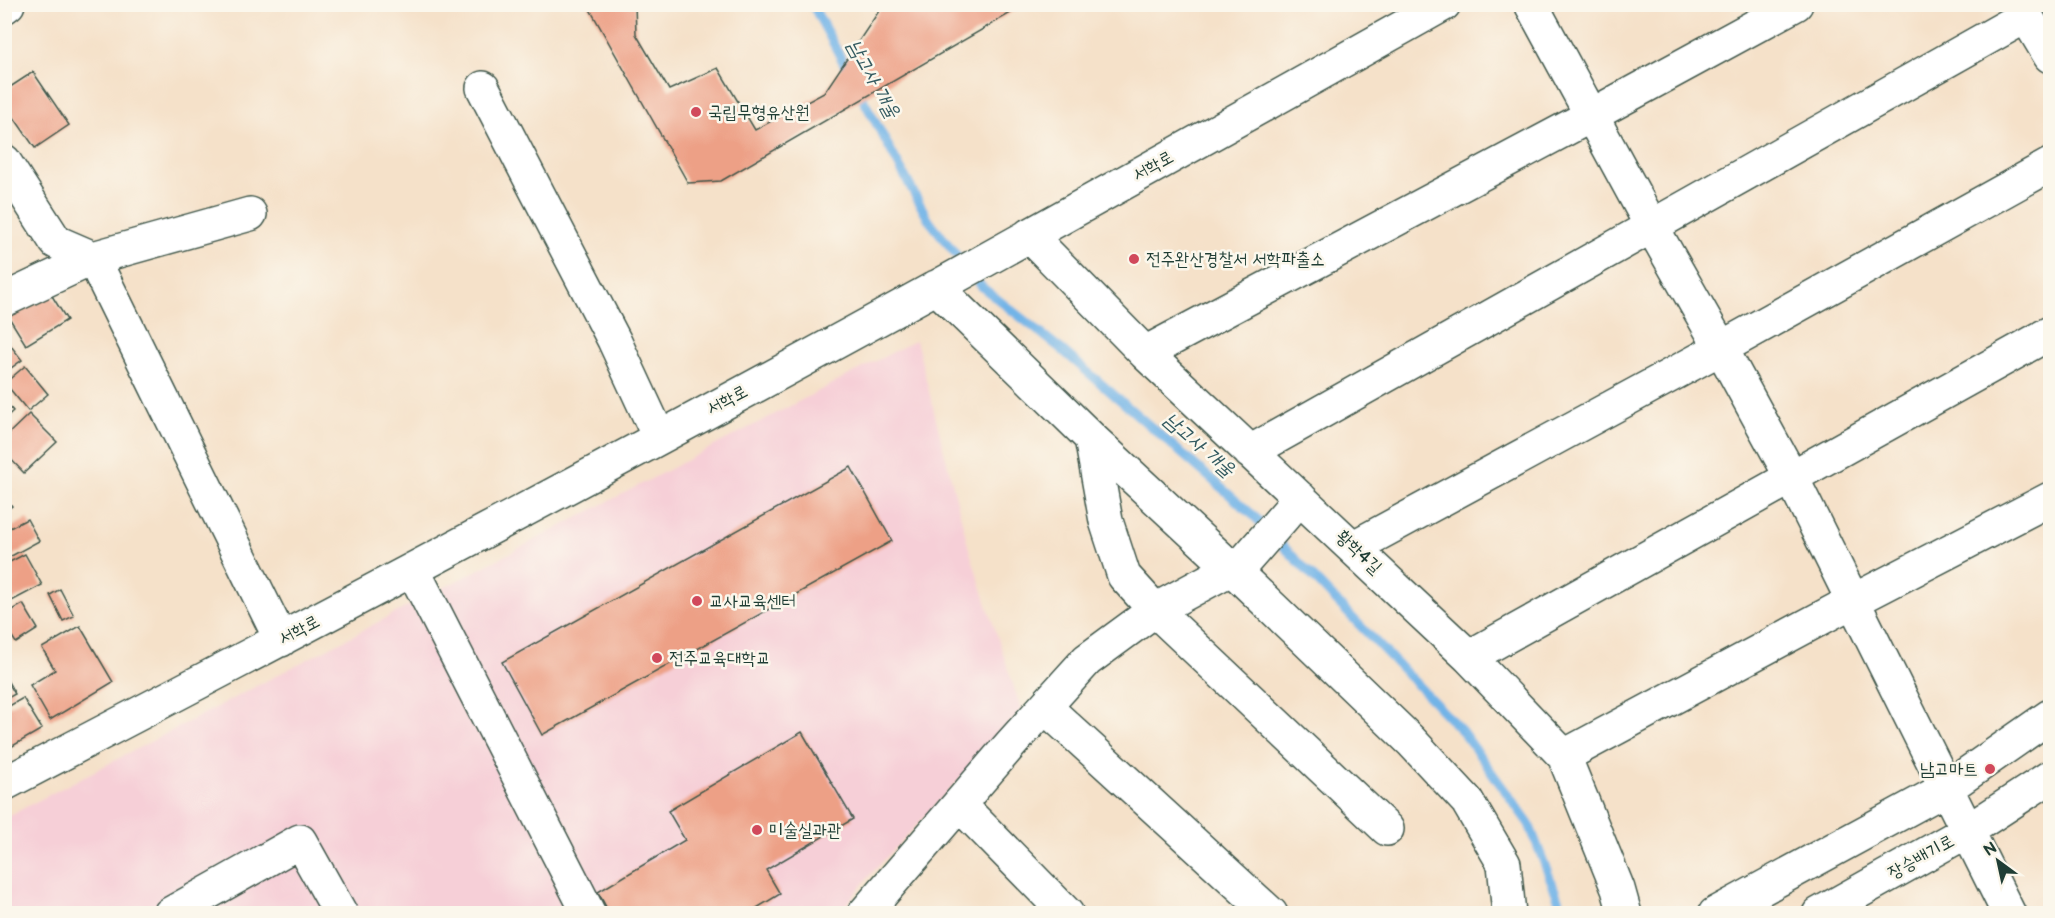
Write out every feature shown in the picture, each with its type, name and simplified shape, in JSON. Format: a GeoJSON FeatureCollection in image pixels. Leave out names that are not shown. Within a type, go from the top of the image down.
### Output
{"type":"FeatureCollection","features":[{"type":"Feature","properties":{"kind":"street","name":"서학로"},"geometry":{"type":"LineString","coordinates":[[4,784],[282,640],[659,438],[944,283],[1444,4]]}},
{"type":"Feature","properties":{"kind":"street"},"geometry":{"type":"LineString","coordinates":[[1531,4],[1792,478],[2009,914]]}},
{"type":"Feature","properties":{"kind":"street"},"geometry":{"type":"LineString","coordinates":[[1144,353],[1796,4]]}},
{"type":"Feature","properties":{"kind":"street"},"geometry":{"type":"LineString","coordinates":[[1250,452],[1652,227],[2022,10],[2050,56]]}},
{"type":"Feature","properties":{"kind":"street"},"geometry":{"type":"LineString","coordinates":[[483,88],[614,340],[659,438]]}},
{"type":"Feature","properties":{"kind":"street"},"geometry":{"type":"LineString","coordinates":[[4,161],[56,242],[93,258],[282,640]]}},
{"type":"Feature","properties":{"kind":"street"},"geometry":{"type":"LineString","coordinates":[[1354,547],[1721,348],[2046,179]]}},
{"type":"Feature","properties":{"kind":"street"},"geometry":{"type":"LineString","coordinates":[[4,300],[93,258],[250,214]]}},
{"type":"Feature","properties":{"kind":"street","name":"황학4길"},"geometry":{"type":"LineString","coordinates":[[1029,235],[1144,353],[1250,452],[1292,508],[1354,547],[1469,657],[1564,756],[1618,889],[1625,914]]}},
{"type":"Feature","properties":{"kind":"street"},"geometry":{"type":"LineString","coordinates":[[944,283],[1091,438],[1243,558],[1467,801],[1504,864],[1509,914]]}},
{"type":"Feature","properties":{"kind":"street"},"geometry":{"type":"LineString","coordinates":[[1469,657],[2050,333]]}},
{"type":"Feature","properties":{"kind":"street"},"geometry":{"type":"LineString","coordinates":[[1091,438],[1106,521],[1124,576],[1155,610],[1387,829]]}},
{"type":"Feature","properties":{"kind":"street"},"geometry":{"type":"LineString","coordinates":[[1564,756],[1853,601],[2050,499]]}},
{"type":"Feature","properties":{"kind":"street"},"geometry":{"type":"LineString","coordinates":[[864,914],[1087,660],[1155,610],[1243,558],[1292,508]]}},
{"type":"Feature","properties":{"kind":"street"},"geometry":{"type":"LineString","coordinates":[[412,570],[589,914]]}},
{"type":"Feature","properties":{"kind":"street"},"geometry":{"type":"LineString","coordinates":[[1046,708],[1271,914]]}},
{"type":"Feature","properties":{"kind":"street"},"geometry":{"type":"LineString","coordinates":[[1715,914],[1947,788],[2050,716]]}},
{"type":"Feature","properties":{"kind":"street","name":"장승배기로"},"geometry":{"type":"LineString","coordinates":[[1819,914],[1969,830],[2050,777]]}},
{"type":"Feature","properties":{"kind":"street"},"geometry":{"type":"LineString","coordinates":[[959,804],[1067,914]]}},
{"type":"Feature","properties":{"kind":"street"},"geometry":{"type":"LineString","coordinates":[[170,914],[300,842],[341,914]]}},
{"type":"Feature","properties":{"kind":"shaded area","name":"전주교육대학교"},"geometry":{"type":"Polygon","coordinates":[[[916,340],[969,549],[1022,712],[872,873],[839,913],[5,914],[5,818],[916,340]]]}},
{"type":"Feature","properties":{"kind":"building","name":"국립무형유산원"},"geometry":{"type":"Polygon","coordinates":[[[587,4],[635,4],[636,34],[669,90],[718,68],[755,130],[824,93],[879,11],[881,4],[1026,4],[721,181],[688,183],[587,4]]]}},
{"type":"Feature","properties":{"kind":"building"},"geometry":{"type":"Polygon","coordinates":[[[33,72],[69,125],[35,148],[4,103],[4,91],[33,72]]]}},
{"type":"Feature","properties":{"kind":"building"},"geometry":{"type":"Polygon","coordinates":[[[49,291],[67,320],[26,345],[8,316],[49,291]]]}},
{"type":"Feature","properties":{"kind":"building"},"geometry":{"type":"Polygon","coordinates":[[[4,337],[22,360],[4,373],[4,337]]]}},
{"type":"Feature","properties":{"kind":"building"},"geometry":{"type":"Polygon","coordinates":[[[25,366],[48,394],[28,411],[5,383],[25,366]]]}},
{"type":"Feature","properties":{"kind":"building"},"geometry":{"type":"Polygon","coordinates":[[[4,400],[13,411],[4,419],[4,400]]]}},
{"type":"Feature","properties":{"kind":"building"},"geometry":{"type":"Polygon","coordinates":[[[29,414],[57,442],[24,473],[4,452],[4,438],[29,414]]]}},
{"type":"Feature","properties":{"kind":"building","name":"교사교육센터"},"geometry":{"type":"Polygon","coordinates":[[[851,467],[892,541],[542,735],[502,662],[851,467]]]}},
{"type":"Feature","properties":{"kind":"building"},"geometry":{"type":"Polygon","coordinates":[[[4,495],[12,506],[4,512],[4,495]]]}},
{"type":"Feature","properties":{"kind":"building"},"geometry":{"type":"Polygon","coordinates":[[[27,519],[39,541],[4,560],[4,531],[27,519]]]}},
{"type":"Feature","properties":{"kind":"building"},"geometry":{"type":"Polygon","coordinates":[[[25,554],[42,585],[6,604],[4,601],[4,565],[25,554]]]}},
{"type":"Feature","properties":{"kind":"building"},"geometry":{"type":"Polygon","coordinates":[[[60,589],[74,616],[63,621],[50,595],[60,589]]]}},
{"type":"Feature","properties":{"kind":"building"},"geometry":{"type":"Polygon","coordinates":[[[23,604],[38,629],[16,643],[4,624],[4,615],[23,604]]]}},
{"type":"Feature","properties":{"kind":"building"},"geometry":{"type":"Polygon","coordinates":[[[80,626],[113,682],[50,720],[30,685],[55,670],[42,648],[80,626]]]}},
{"type":"Feature","properties":{"kind":"building"},"geometry":{"type":"Polygon","coordinates":[[[4,675],[15,694],[4,700],[4,675]]]}},
{"type":"Feature","properties":{"kind":"building"},"geometry":{"type":"Polygon","coordinates":[[[23,698],[42,729],[4,751],[4,709],[23,698]]]}},
{"type":"Feature","properties":{"kind":"building","name":"미술실과관"},"geometry":{"type":"Polygon","coordinates":[[[802,732],[853,819],[766,870],[780,894],[747,914],[610,914],[598,892],[685,840],[668,811],[802,732]]]}},
{"type":"Feature","properties":{"kind":"waterway","name":"남고사 개울"},"geometry":{"type":"LineString","coordinates":[[812,4],[849,73]]}},
{"type":"Feature","properties":{"kind":"waterway","name":"남고사 개울"},"geometry":{"type":"LineString","coordinates":[[858,90],[928,219],[982,287],[1061,349],[1254,516],[1462,731],[1529,824],[1564,914]]}},
{"type":"Feature","properties":{"kind":"place","name":"국립무형유산원"},"geometry":{"type":"Point","coordinates":[696,112]}},
{"type":"Feature","properties":{"kind":"place","name":"전주완산경찰서 서학파출소"},"geometry":{"type":"Point","coordinates":[1134,259]}},
{"type":"Feature","properties":{"kind":"place","name":"교사교육센터"},"geometry":{"type":"Point","coordinates":[697,601]}},
{"type":"Feature","properties":{"kind":"place","name":"전주교육대학교"},"geometry":{"type":"Point","coordinates":[657,658]}},
{"type":"Feature","properties":{"kind":"place","name":"남고마트"},"geometry":{"type":"Point","coordinates":[1990,769]}},
{"type":"Feature","properties":{"kind":"place","name":"미술실과관"},"geometry":{"type":"Point","coordinates":[757,830]}}]}
